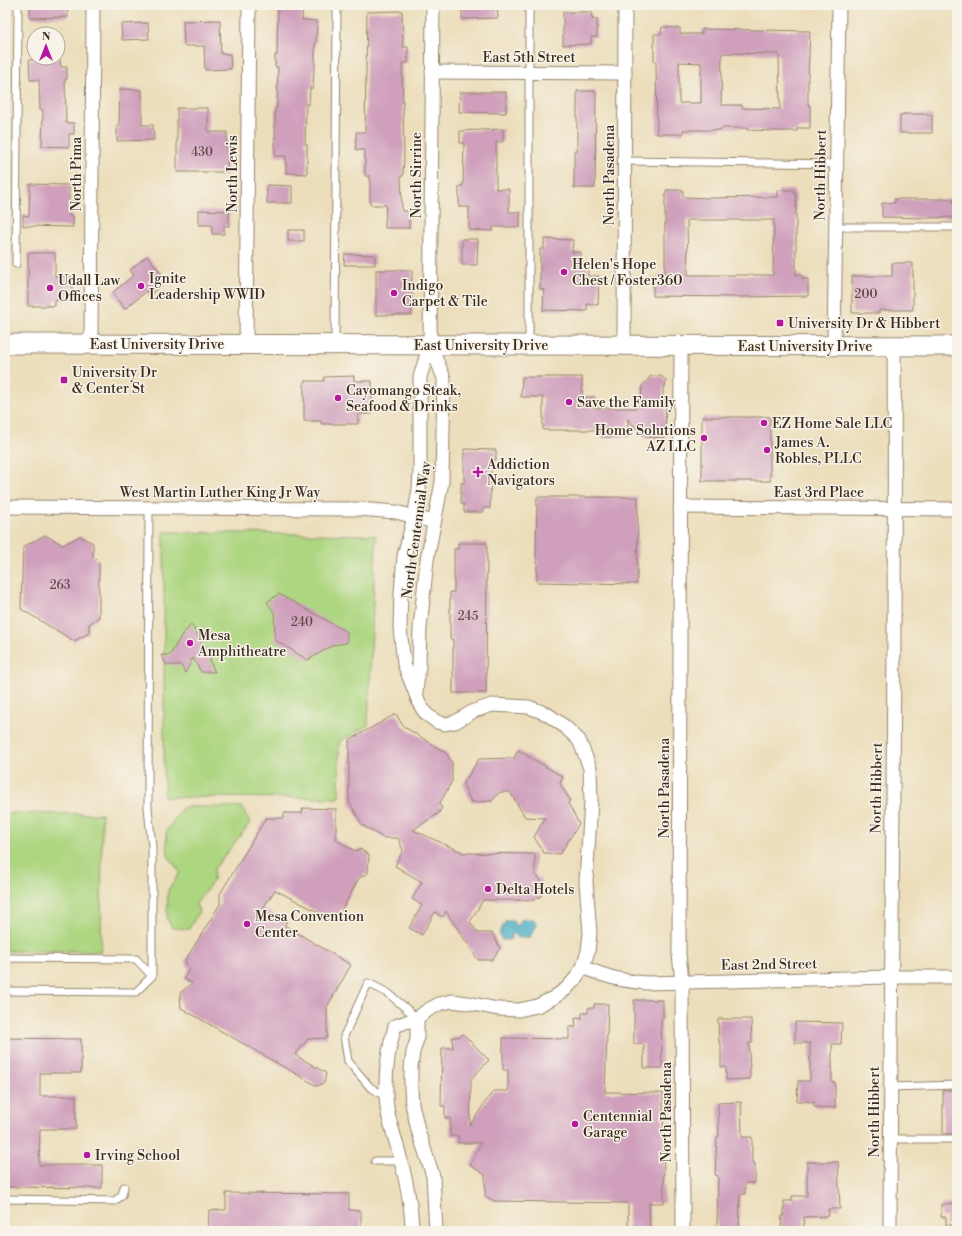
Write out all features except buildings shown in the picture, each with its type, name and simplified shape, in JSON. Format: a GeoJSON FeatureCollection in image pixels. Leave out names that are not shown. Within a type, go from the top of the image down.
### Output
{"type":"FeatureCollection","features":[{"type":"Feature","properties":{"kind":"main road","name":"East University Drive"},"geometry":{"type":"LineString","coordinates":[[5,344],[957,346]]}},
{"type":"Feature","properties":{"kind":"street","name":"North Pima"},"geometry":{"type":"LineString","coordinates":[[90,344],[93,5]]}},
{"type":"Feature","properties":{"kind":"street","name":"North Lewis"},"geometry":{"type":"LineString","coordinates":[[246,344],[249,5]]}},
{"type":"Feature","properties":{"kind":"street","name":"North Sirrine"},"geometry":{"type":"LineString","coordinates":[[430,344],[433,5]]}},
{"type":"Feature","properties":{"kind":"street","name":"North Pasadena"},"geometry":{"type":"LineString","coordinates":[[624,346],[625,5]]}},
{"type":"Feature","properties":{"kind":"street","name":"North Hibbert"},"geometry":{"type":"LineString","coordinates":[[834,346],[839,5]]}},
{"type":"Feature","properties":{"kind":"street","name":"East 5th Street"},"geometry":{"type":"LineString","coordinates":[[432,72],[625,73]]}},
{"type":"Feature","properties":{"kind":"street","name":"North Centennial Way"},"geometry":{"type":"LineString","coordinates":[[412,1231],[412,1217],[401,1160],[387,1108],[386,1096],[386,1068],[389,1045],[395,1026],[417,1018],[439,1004],[452,1001],[498,1010],[519,1010],[537,1006],[566,989],[584,967],[590,933],[586,875],[591,801],[590,768],[579,740],[564,726],[547,714],[529,707],[492,705],[474,711],[455,722],[445,724],[437,722],[426,714],[404,664],[400,628],[401,592],[404,556],[414,517],[420,473],[420,377],[430,344]]}},
{"type":"Feature","properties":{"kind":"street","name":"North Centennial Way"},"geometry":{"type":"LineString","coordinates":[[416,694],[419,666],[420,628],[427,560],[442,482],[444,378],[430,344]]}},
{"type":"Feature","properties":{"kind":"street","name":"North Pasadena"},"geometry":{"type":"LineString","coordinates":[[680,346],[679,954],[682,982],[682,1231]]}},
{"type":"Feature","properties":{"kind":"street","name":"North Hibbert"},"geometry":{"type":"LineString","coordinates":[[890,1231],[894,346]]}},
{"type":"Feature","properties":{"kind":"street","name":"West Martin Luther King Jr Way"},"geometry":{"type":"LineString","coordinates":[[5,507],[358,509],[396,512],[434,522]]}},
{"type":"Feature","properties":{"kind":"street","name":"East 3rd Place"},"geometry":{"type":"LineString","coordinates":[[680,507],[957,509]]}},
{"type":"Feature","properties":{"kind":"street","name":"East 2nd Street"},"geometry":{"type":"LineString","coordinates":[[584,967],[601,975],[624,981],[647,983],[891,977],[957,977]]}},
{"type":"Feature","properties":{"kind":"street"},"geometry":{"type":"LineString","coordinates":[[417,1018],[417,1040],[413,1052],[412,1068],[412,1104],[418,1130],[433,1176],[436,1231]]}},
{"type":"Feature","properties":{"kind":"lane"},"geometry":{"type":"LineString","coordinates":[[16,264],[18,5]]}},
{"type":"Feature","properties":{"kind":"lane"},"geometry":{"type":"LineString","coordinates":[[335,344],[337,5]]}},
{"type":"Feature","properties":{"kind":"lane"},"geometry":{"type":"LineString","coordinates":[[530,5],[530,345]]}},
{"type":"Feature","properties":{"kind":"lane"},"geometry":{"type":"LineString","coordinates":[[625,161],[837,164]]}},
{"type":"Feature","properties":{"kind":"lane"},"geometry":{"type":"LineString","coordinates":[[836,227],[957,227]]}},
{"type":"Feature","properties":{"kind":"lane"},"geometry":{"type":"LineString","coordinates":[[5,991],[136,992],[152,976],[152,847],[148,808],[149,508]]}},
{"type":"Feature","properties":{"kind":"lane"},"geometry":{"type":"LineString","coordinates":[[5,958],[136,959],[152,976]]}},
{"type":"Feature","properties":{"kind":"lane"},"geometry":{"type":"LineString","coordinates":[[386,1096],[370,1087],[348,1061],[344,1036],[368,983],[388,993],[417,1018]]}},
{"type":"Feature","properties":{"kind":"lane"},"geometry":{"type":"LineString","coordinates":[[890,1087],[957,1085]]}},
{"type":"Feature","properties":{"kind":"lane"},"geometry":{"type":"LineString","coordinates":[[890,1139],[957,1139]]}},
{"type":"Feature","properties":{"kind":"lane"},"geometry":{"type":"LineString","coordinates":[[374,1161],[401,1160]]}},
{"type":"Feature","properties":{"kind":"lane"},"geometry":{"type":"LineString","coordinates":[[5,1199],[115,1201],[122,1195],[124,1187]]}},
{"type":"Feature","properties":{"kind":"green space"},"geometry":{"type":"Polygon","coordinates":[[[164,532],[376,535],[368,725],[339,742],[339,798],[164,797],[164,532]]]}},
{"type":"Feature","properties":{"kind":"green space"},"geometry":{"type":"Polygon","coordinates":[[[183,807],[242,807],[250,823],[214,869],[213,881],[196,904],[199,911],[189,929],[172,928],[167,918],[168,890],[180,872],[168,856],[166,832],[183,807]]]}},
{"type":"Feature","properties":{"kind":"green space"},"geometry":{"type":"Polygon","coordinates":[[[5,813],[102,814],[101,951],[5,951],[5,813]]]}},
{"type":"Feature","properties":{"kind":"water"},"geometry":{"type":"Polygon","coordinates":[[[522,919],[534,919],[537,925],[530,937],[518,938],[516,934],[513,934],[510,940],[502,940],[499,933],[506,921],[513,921],[515,925],[518,926],[522,919]]]}},
{"type":"Feature","properties":{"kind":"place","name":"Helen's Hope Chest / Foster360"},"geometry":{"type":"Point","coordinates":[564,272]}},
{"type":"Feature","properties":{"kind":"place","name":"Ignite Leadership WWID"},"geometry":{"type":"Point","coordinates":[141,286]}},
{"type":"Feature","properties":{"kind":"place","name":"Udall Law Offices"},"geometry":{"type":"Point","coordinates":[50,288]}},
{"type":"Feature","properties":{"kind":"place","name":"Indigo Carpet & Tile"},"geometry":{"type":"Point","coordinates":[394,293]}},
{"type":"Feature","properties":{"kind":"place","name":"University Dr & Hibbert"},"geometry":{"type":"Point","coordinates":[780,323]}},
{"type":"Feature","properties":{"kind":"place","name":"University Dr & Center St"},"geometry":{"type":"Point","coordinates":[64,380]}},
{"type":"Feature","properties":{"kind":"place","name":"Cayomango Steak, Seafood & Drinks"},"geometry":{"type":"Point","coordinates":[338,398]}},
{"type":"Feature","properties":{"kind":"place","name":"Save the Family"},"geometry":{"type":"Point","coordinates":[569,402]}},
{"type":"Feature","properties":{"kind":"place","name":"EZ Home Sale LLC"},"geometry":{"type":"Point","coordinates":[764,423]}},
{"type":"Feature","properties":{"kind":"place","name":"Home Solutions AZ LLC"},"geometry":{"type":"Point","coordinates":[704,438]}},
{"type":"Feature","properties":{"kind":"place","name":"James A. Robles, PLLC"},"geometry":{"type":"Point","coordinates":[767,450]}},
{"type":"Feature","properties":{"kind":"place","name":"Addiction Navigators"},"geometry":{"type":"Point","coordinates":[478,472]}},
{"type":"Feature","properties":{"kind":"place","name":"Mesa Amphitheatre"},"geometry":{"type":"Point","coordinates":[190,643]}},
{"type":"Feature","properties":{"kind":"place","name":"Delta Hotels"},"geometry":{"type":"Point","coordinates":[488,889]}},
{"type":"Feature","properties":{"kind":"place","name":"Mesa Convention Center"},"geometry":{"type":"Point","coordinates":[247,924]}},
{"type":"Feature","properties":{"kind":"place","name":"Centennial Garage"},"geometry":{"type":"Point","coordinates":[575,1124]}},
{"type":"Feature","properties":{"kind":"place","name":"Irving School"},"geometry":{"type":"Point","coordinates":[87,1155]}}]}
